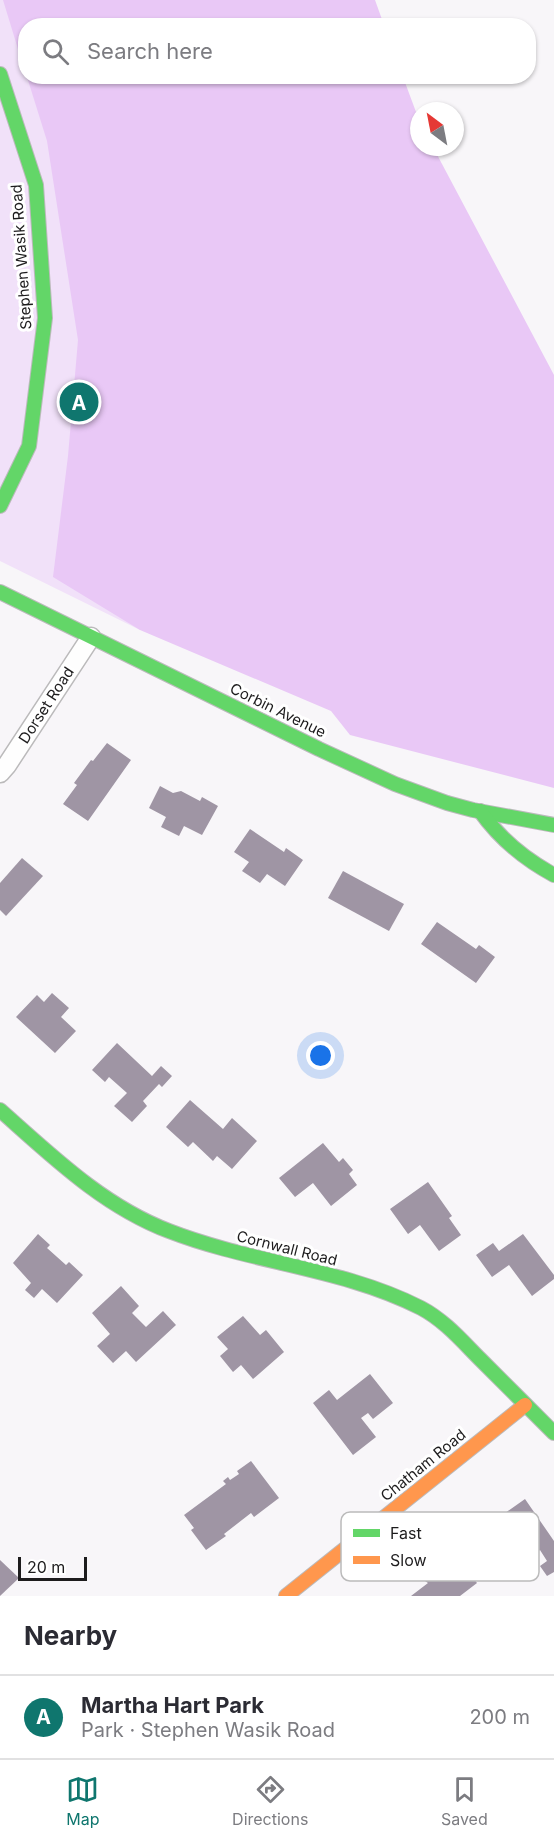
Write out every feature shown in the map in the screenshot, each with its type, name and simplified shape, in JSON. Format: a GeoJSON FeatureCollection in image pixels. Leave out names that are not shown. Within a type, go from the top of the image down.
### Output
{"type":"FeatureCollection","features":[{"type":"Feature","properties":{"kind":"street","name":"Stephen Wasik Road"},"geometry":{"type":"LineString","coordinates":[[0,74],[36,185],[45,318],[29,446],[0,506]]}},
{"type":"Feature","properties":{"kind":"street","name":"Corbin Avenue"},"geometry":{"type":"LineString","coordinates":[[0,592],[372,773],[433,798],[480,811],[554,825]]}},
{"type":"Feature","properties":{"kind":"street","name":"Dorset Road"},"geometry":{"type":"LineString","coordinates":[[0,773],[91,637]]}},
{"type":"Feature","properties":{"kind":"street"},"geometry":{"type":"LineString","coordinates":[[480,811],[499,835],[520,855],[554,875]]}},
{"type":"Feature","properties":{"kind":"street","name":"Cornwall Road"},"geometry":{"type":"LineString","coordinates":[[0,1110],[76,1179],[128,1212],[168,1231],[223,1249],[363,1284],[423,1309],[455,1334],[554,1433]]}},
{"type":"Feature","properties":{"kind":"street","name":"Chatham Road"},"geometry":{"type":"LineString","coordinates":[[392,1512],[525,1406]]}},
{"type":"Feature","properties":{"kind":"street","name":"Chatham Road"},"geometry":{"type":"LineString","coordinates":[[286,1596],[341,1552]]}},
{"type":"Feature","properties":{"kind":"shaded area"},"geometry":{"type":"Polygon","coordinates":[[[0,0],[110,0],[52,18],[18,18],[18,84],[131,84],[172,242],[140,630],[0,561],[0,0]]]}},
{"type":"Feature","properties":{"kind":"shaded area"},"geometry":{"type":"Polygon","coordinates":[[[3,0],[375,0],[381,18],[18,18],[18,49],[3,0]]]}},
{"type":"Feature","properties":{"kind":"shaded area"},"geometry":{"type":"Polygon","coordinates":[[[29,84],[406,84],[412,102],[410,102],[410,156],[438,156],[554,375],[554,788],[350,735],[331,711],[140,630],[53,577],[68,456],[78,340],[47,141],[29,84]]]}},
{"type":"Feature","properties":{"kind":"building"},"geometry":{"type":"Polygon","coordinates":[[[107,743],[131,760],[88,821],[63,804],[77,785],[74,783],[107,743]]]}},
{"type":"Feature","properties":{"kind":"building"},"geometry":{"type":"Polygon","coordinates":[[[160,786],[173,793],[181,791],[200,801],[202,797],[218,806],[202,835],[184,826],[179,836],[161,827],[166,817],[149,808],[160,786]]]}},
{"type":"Feature","properties":{"kind":"building"},"geometry":{"type":"Polygon","coordinates":[[[250,829],[284,852],[286,848],[303,860],[285,886],[267,874],[260,883],[242,871],[249,862],[234,852],[250,829]]]}},
{"type":"Feature","properties":{"kind":"building"},"geometry":{"type":"Polygon","coordinates":[[[22,858],[43,876],[6,916],[0,910],[0,883],[22,858]]]}},
{"type":"Feature","properties":{"kind":"building"},"geometry":{"type":"Polygon","coordinates":[[[343,871],[404,904],[389,931],[328,898],[343,871]]]}},
{"type":"Feature","properties":{"kind":"building"},"geometry":{"type":"Polygon","coordinates":[[[437,922],[476,949],[479,945],[495,957],[476,983],[421,944],[437,922]]]}},
{"type":"Feature","properties":{"kind":"building"},"geometry":{"type":"Polygon","coordinates":[[[52,993],[69,1008],[61,1017],[76,1031],[55,1053],[16,1017],[37,995],[44,1002],[52,993]]]}},
{"type":"Feature","properties":{"kind":"building"},"geometry":{"type":"Polygon","coordinates":[[[117,1043],[152,1076],[161,1066],[172,1076],[162,1087],[159,1084],[143,1101],[147,1106],[132,1122],[114,1106],[127,1093],[109,1077],[105,1082],[92,1070],[117,1043]]]}},
{"type":"Feature","properties":{"kind":"building"},"geometry":{"type":"Polygon","coordinates":[[[190,1100],[223,1129],[232,1118],[257,1141],[232,1169],[217,1156],[213,1161],[193,1142],[188,1147],[166,1127],[190,1100]]]}},
{"type":"Feature","properties":{"kind":"building"},"geometry":{"type":"Polygon","coordinates":[[[323,1143],[339,1162],[343,1158],[353,1170],[349,1174],[357,1185],[331,1206],[313,1183],[295,1197],[279,1178],[323,1143]]]}},
{"type":"Feature","properties":{"kind":"building"},"geometry":{"type":"Polygon","coordinates":[[[428,1182],[452,1216],[449,1218],[461,1235],[439,1251],[420,1225],[408,1234],[390,1209],[428,1182]]]}},
{"type":"Feature","properties":{"kind":"building"},"geometry":{"type":"Polygon","coordinates":[[[38,1234],[50,1245],[47,1248],[66,1265],[69,1262],[83,1275],[57,1303],[42,1289],[34,1298],[25,1290],[31,1283],[13,1263],[38,1234]]]}},
{"type":"Feature","properties":{"kind":"building"},"geometry":{"type":"Polygon","coordinates":[[[523,1234],[554,1275],[554,1279],[532,1296],[509,1265],[492,1277],[476,1255],[493,1243],[499,1251],[523,1234]]]}},
{"type":"Feature","properties":{"kind":"building"},"geometry":{"type":"Polygon","coordinates":[[[121,1286],[139,1306],[132,1313],[146,1327],[163,1311],[176,1325],[136,1362],[126,1351],[113,1363],[97,1346],[110,1334],[92,1313],[121,1286]]]}},
{"type":"Feature","properties":{"kind":"building"},"geometry":{"type":"Polygon","coordinates":[[[243,1316],[260,1335],[266,1330],[284,1352],[253,1379],[241,1365],[233,1372],[220,1356],[228,1349],[217,1337],[243,1316]]]}},
{"type":"Feature","properties":{"kind":"building"},"geometry":{"type":"Polygon","coordinates":[[[370,1374],[393,1403],[373,1419],[368,1413],[361,1418],[376,1437],[353,1455],[313,1403],[329,1390],[337,1400],[370,1374]]]}},
{"type":"Feature","properties":{"kind":"building"},"geometry":{"type":"Polygon","coordinates":[[[251,1461],[279,1498],[254,1517],[251,1513],[224,1534],[226,1536],[206,1550],[191,1530],[194,1528],[184,1515],[226,1484],[223,1481],[228,1477],[230,1480],[239,1474],[237,1471],[251,1461]]]}},
{"type":"Feature","properties":{"kind":"building"},"geometry":{"type":"Polygon","coordinates":[[[525,1499],[534,1512],[506,1512],[525,1499]]]}},
{"type":"Feature","properties":{"kind":"building"},"geometry":{"type":"Polygon","coordinates":[[[539,1519],[554,1541],[554,1572],[547,1576],[540,1566],[547,1561],[540,1550],[539,1519]]]}},
{"type":"Feature","properties":{"kind":"building"},"geometry":{"type":"Polygon","coordinates":[[[0,1560],[19,1578],[0,1596],[0,1560]]]}},
{"type":"Feature","properties":{"kind":"building"},"geometry":{"type":"Polygon","coordinates":[[[425,1581],[475,1581],[477,1583],[460,1596],[411,1596],[428,1583],[425,1581]]]}},
{"type":"Feature","properties":{"kind":"traffic: fast"},"geometry":{"type":"LineString","coordinates":[[0,74],[36,185],[45,318],[29,446],[0,506]]}},
{"type":"Feature","properties":{"kind":"traffic: fast"},"geometry":{"type":"LineString","coordinates":[[0,592],[395,784],[473,810],[554,825]]}},
{"type":"Feature","properties":{"kind":"traffic: fast"},"geometry":{"type":"LineString","coordinates":[[480,811],[513,848],[554,875]]}},
{"type":"Feature","properties":{"kind":"traffic: fast"},"geometry":{"type":"LineString","coordinates":[[0,1110],[79,1178],[100,1194],[145,1221],[200,1242],[329,1274],[421,1308],[452,1331],[554,1433]]}},
{"type":"Feature","properties":{"kind":"traffic: slow"},"geometry":{"type":"LineString","coordinates":[[391,1512],[525,1405]]}},
{"type":"Feature","properties":{"kind":"traffic: slow"},"geometry":{"type":"LineString","coordinates":[[286,1596],[341,1552]]}},
{"type":"Feature","properties":{"kind":"place","name":"Martha Hart Park"},"geometry":{"type":"Point","coordinates":[79,402]}}]}
